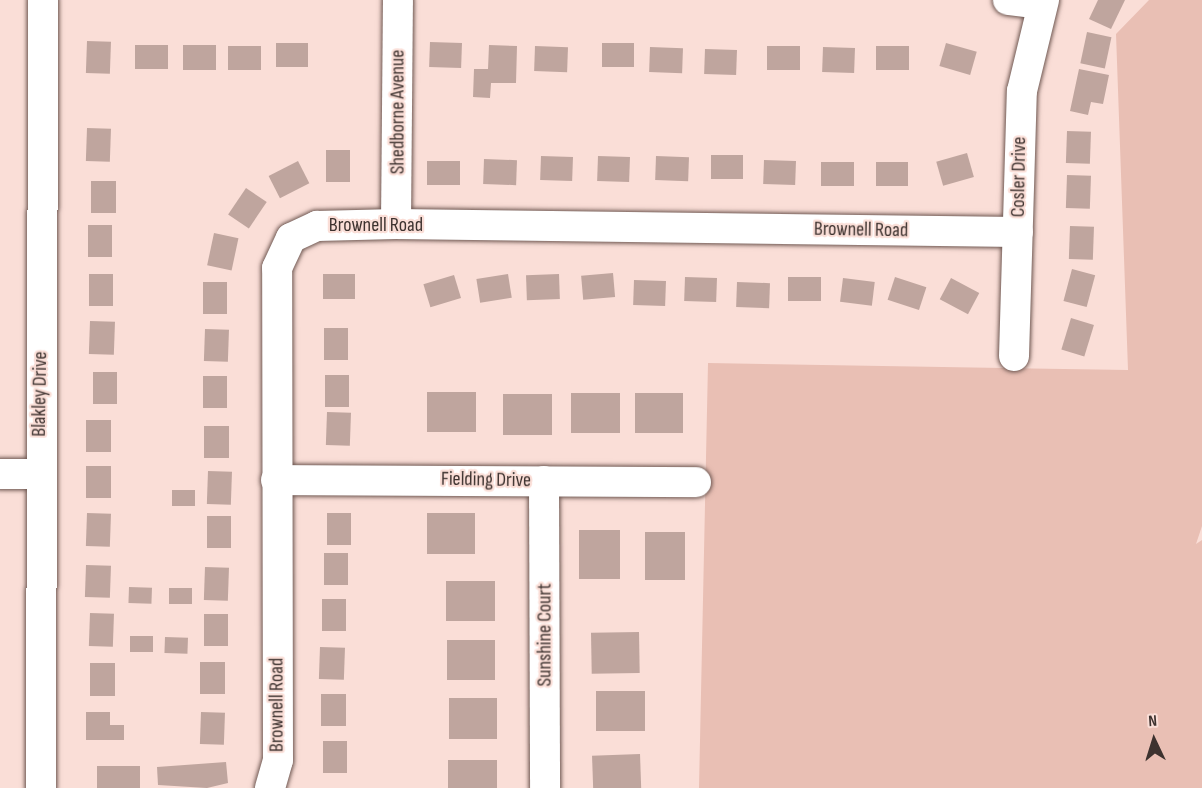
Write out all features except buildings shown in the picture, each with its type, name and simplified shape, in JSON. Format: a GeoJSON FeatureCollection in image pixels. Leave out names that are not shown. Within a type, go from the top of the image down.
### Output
{"type":"FeatureCollection","features":[{"type":"Feature","properties":{"kind":"street","name":"Blakley Drive"},"geometry":{"type":"LineString","coordinates":[[41,788],[39,474],[43,0]]}},
{"type":"Feature","properties":{"kind":"street","name":"Shedborne Avenue"},"geometry":{"type":"LineString","coordinates":[[396,224],[398,0]]}},
{"type":"Feature","properties":{"kind":"street"},"geometry":{"type":"LineString","coordinates":[[1008,0],[1043,2]]}},
{"type":"Feature","properties":{"kind":"street","name":"Cosler Drive"},"geometry":{"type":"LineString","coordinates":[[1014,356],[1022,91],[1043,2]]}},
{"type":"Feature","properties":{"kind":"street","name":"Brownell Road"},"geometry":{"type":"LineString","coordinates":[[270,788],[278,760],[277,268],[280,253],[291,238],[317,226],[396,224],[1018,232]]}},
{"type":"Feature","properties":{"kind":"street"},"geometry":{"type":"LineString","coordinates":[[0,474],[39,474]]}},
{"type":"Feature","properties":{"kind":"street","name":"Fielding Drive"},"geometry":{"type":"LineString","coordinates":[[276,480],[696,482]]}},
{"type":"Feature","properties":{"kind":"street","name":"Sunshine Court"},"geometry":{"type":"LineString","coordinates":[[544,481],[545,788]]}},
{"type":"Feature","properties":{"kind":"shaded area"},"geometry":{"type":"Polygon","coordinates":[[[1149,0],[1202,0],[1202,526],[1196,544],[1202,540],[1202,788],[699,788],[708,363],[1128,370],[1116,34],[1149,0]]]}}]}
